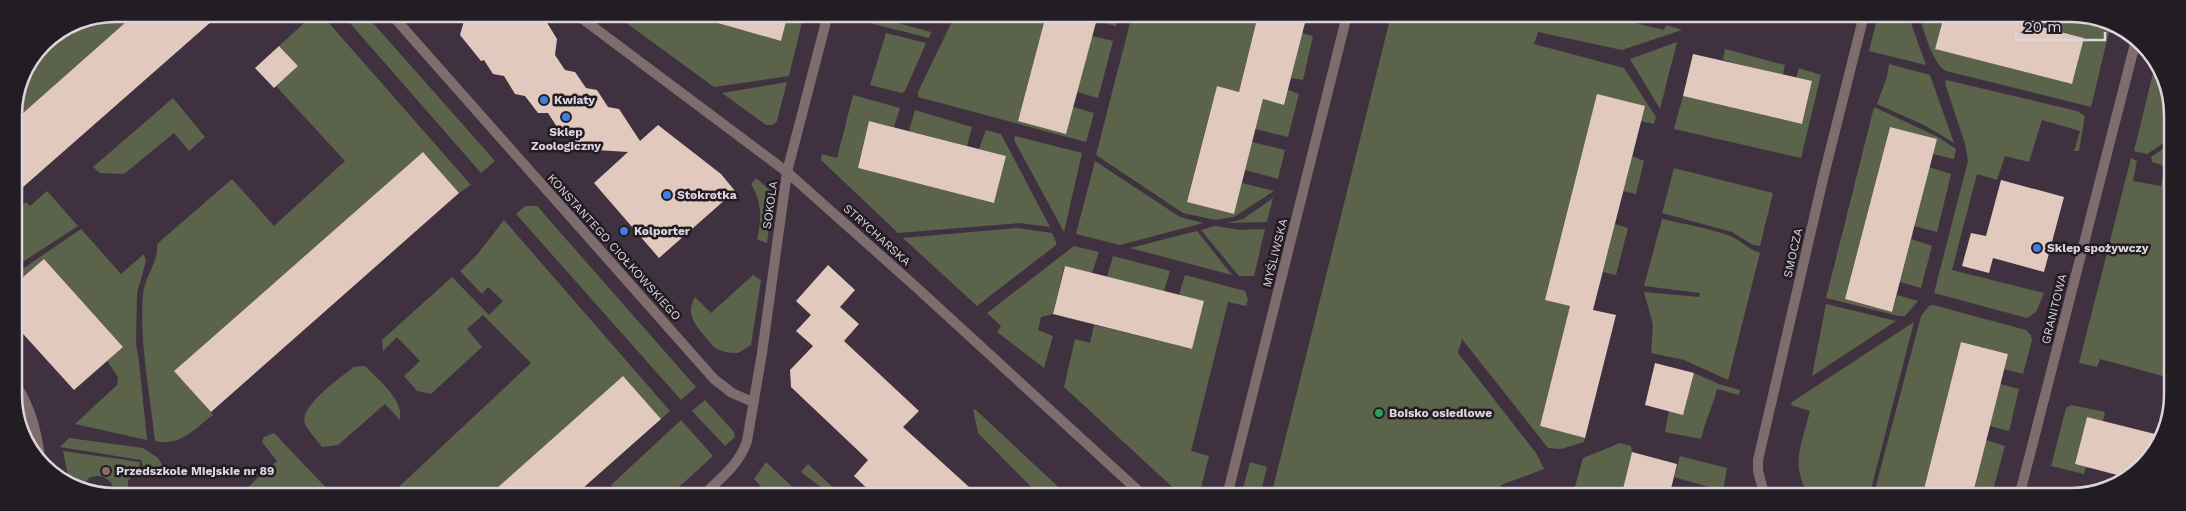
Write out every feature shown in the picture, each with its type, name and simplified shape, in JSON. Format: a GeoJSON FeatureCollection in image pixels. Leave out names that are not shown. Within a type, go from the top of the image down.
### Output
{"type":"FeatureCollection","features":[{"type":"Feature","properties":{"kind":"street","name":"KONSTANTEGO CIOŁKOWSKIEGO"},"geometry":{"type":"LineString","coordinates":[[398,22],[714,378],[732,393],[753,402]]}},
{"type":"Feature","properties":{"kind":"street","name":"STRYCHARSKA"},"geometry":{"type":"LineString","coordinates":[[587,22],[787,172],[1135,488]]}},
{"type":"Feature","properties":{"kind":"street","name":"SOKOLA"},"geometry":{"type":"LineString","coordinates":[[753,402],[762,352],[787,172],[826,22]]}},
{"type":"Feature","properties":{"kind":"street","name":"MYŚLIWSKA"},"geometry":{"type":"LineString","coordinates":[[1228,488],[1345,22]]}},
{"type":"Feature","properties":{"kind":"street","name":"SMOCZA"},"geometry":{"type":"LineString","coordinates":[[1763,488],[1758,471],[1758,460],[1823,179],[1862,22]]}},
{"type":"Feature","properties":{"kind":"street","name":"GRANITOWA"},"geometry":{"type":"LineString","coordinates":[[2021,488],[2134,48]]}},
{"type":"Feature","properties":{"kind":"street"},"geometry":{"type":"LineString","coordinates":[[22,395],[35,426],[38,447]]}},
{"type":"Feature","properties":{"kind":"street"},"geometry":{"type":"LineString","coordinates":[[711,488],[733,467],[743,453],[747,441],[753,402]]}},
{"type":"Feature","properties":{"kind":"green space"},"geometry":{"type":"Polygon","coordinates":[[[126,22],[23,113],[27,86],[32,74],[54,46],[69,35],[86,27],[104,23],[126,22]]]}},
{"type":"Feature","properties":{"kind":"green space"},"geometry":{"type":"Polygon","coordinates":[[[305,22],[328,22],[471,185],[459,193],[423,152],[175,370],[213,415],[186,436],[172,441],[155,441],[142,331],[142,313],[144,288],[156,257],[157,244],[232,179],[274,226],[345,161],[276,86],[298,66],[279,46],[305,22]]]}},
{"type":"Feature","properties":{"kind":"green space"},"geometry":{"type":"Polygon","coordinates":[[[349,22],[372,22],[495,161],[481,173],[349,22]]]}},
{"type":"Feature","properties":{"kind":"green space"},"geometry":{"type":"Polygon","coordinates":[[[625,22],[716,22],[781,41],[786,22],[802,22],[789,76],[714,87],[625,22]]]}},
{"type":"Feature","properties":{"kind":"green space"},"geometry":{"type":"Polygon","coordinates":[[[866,22],[894,22],[931,32],[929,38],[866,22]]]}},
{"type":"Feature","properties":{"kind":"green space"},"geometry":{"type":"Polygon","coordinates":[[[952,22],[1044,22],[1018,121],[1073,107],[1094,113],[1086,142],[918,97],[918,92],[952,22]]]}},
{"type":"Feature","properties":{"kind":"green space"},"geometry":{"type":"Polygon","coordinates":[[[1100,22],[1117,22],[1116,26],[1100,22]]]}},
{"type":"Feature","properties":{"kind":"green space"},"geometry":{"type":"Polygon","coordinates":[[[1130,22],[1256,22],[1239,92],[1217,86],[1187,202],[1234,214],[1242,183],[1274,191],[1234,217],[1215,220],[1183,213],[1096,155],[1130,22]]]}},
{"type":"Feature","properties":{"kind":"green space"},"geometry":{"type":"Polygon","coordinates":[[[1389,22],[1631,22],[1664,30],[1666,25],[1682,30],[1622,50],[1538,32],[1534,44],[1624,68],[1656,117],[1654,124],[1641,121],[1546,300],[1570,306],[1540,426],[1585,438],[1584,442],[1561,449],[1548,448],[1462,339],[1458,353],[1536,453],[1544,469],[1501,485],[1500,488],[1273,488],[1389,22]]]}},
{"type":"Feature","properties":{"kind":"green space"},"geometry":{"type":"Polygon","coordinates":[[[1876,22],[1911,22],[1926,65],[1869,51],[1876,22]]]}},
{"type":"Feature","properties":{"kind":"green space"},"geometry":{"type":"Polygon","coordinates":[[[1921,22],[1942,22],[1935,49],[2072,84],[2084,38],[2059,31],[2061,22],[2088,24],[2109,31],[2091,107],[1946,71],[1937,61],[1921,22]]]}},
{"type":"Feature","properties":{"kind":"green space"},"geometry":{"type":"Polygon","coordinates":[[[2024,22],[2045,22],[2044,27],[2024,22]]]}},
{"type":"Feature","properties":{"kind":"green space"},"geometry":{"type":"Polygon","coordinates":[[[886,33],[926,43],[905,91],[902,93],[870,85],[886,33]]]}},
{"type":"Feature","properties":{"kind":"green space"},"geometry":{"type":"Polygon","coordinates":[[[1302,33],[1313,36],[1303,80],[1291,78],[1302,33]]]}},
{"type":"Feature","properties":{"kind":"green space"},"geometry":{"type":"Polygon","coordinates":[[[1092,36],[1113,41],[1098,98],[1077,92],[1092,36]]]}},
{"type":"Feature","properties":{"kind":"green space"},"geometry":{"type":"Polygon","coordinates":[[[1677,42],[1660,109],[1630,59],[1677,42]]]}},
{"type":"Feature","properties":{"kind":"green space"},"geometry":{"type":"Polygon","coordinates":[[[1725,49],[1785,65],[1783,75],[1723,60],[1725,49]]]}},
{"type":"Feature","properties":{"kind":"green space"},"geometry":{"type":"Polygon","coordinates":[[[1889,64],[1930,75],[1954,143],[1926,126],[1877,104],[1887,77],[1889,64]]]}},
{"type":"Feature","properties":{"kind":"green space"},"geometry":{"type":"Polygon","coordinates":[[[1799,68],[1821,75],[1801,158],[1674,129],[1683,96],[1802,124],[1812,82],[1796,78],[1799,68]]]}},
{"type":"Feature","properties":{"kind":"green space"},"geometry":{"type":"Polygon","coordinates":[[[2153,73],[2162,98],[2164,143],[2147,154],[2134,151],[2153,73]]]}},
{"type":"Feature","properties":{"kind":"green space"},"geometry":{"type":"Polygon","coordinates":[[[1946,80],[2077,111],[2085,116],[2079,151],[2074,151],[2080,131],[2042,120],[2029,162],[2005,156],[1997,180],[1977,174],[1952,270],[2044,293],[2036,312],[2027,318],[1934,293],[1968,161],[1965,144],[1945,83],[1946,80]]]}},
{"type":"Feature","properties":{"kind":"green space"},"geometry":{"type":"Polygon","coordinates":[[[787,82],[777,121],[773,125],[766,125],[722,93],[787,82]]]}},
{"type":"Feature","properties":{"kind":"green space"},"geometry":{"type":"Polygon","coordinates":[[[1288,90],[1299,94],[1288,137],[1255,129],[1263,99],[1284,105],[1288,90]]]}},
{"type":"Feature","properties":{"kind":"green space"},"geometry":{"type":"Polygon","coordinates":[[[853,95],[900,108],[894,127],[869,121],[858,168],[994,203],[1006,156],[979,149],[986,130],[1001,134],[1050,227],[1020,223],[898,233],[821,160],[822,154],[837,158],[853,95]]]}},
{"type":"Feature","properties":{"kind":"green space"},"geometry":{"type":"Polygon","coordinates":[[[173,98],[205,137],[189,151],[174,133],[124,174],[100,173],[93,167],[173,98]]]}},
{"type":"Feature","properties":{"kind":"green space"},"geometry":{"type":"Polygon","coordinates":[[[1874,107],[1938,137],[1956,149],[1954,159],[1933,154],[1936,139],[1890,127],[1845,299],[1892,312],[1897,295],[1918,301],[1905,316],[1826,298],[1874,107]]]}},
{"type":"Feature","properties":{"kind":"green space"},"geometry":{"type":"Polygon","coordinates":[[[915,110],[972,127],[967,146],[909,131],[915,110]]]}},
{"type":"Feature","properties":{"kind":"green space"},"geometry":{"type":"Polygon","coordinates":[[[1015,136],[1082,153],[1064,232],[1014,140],[1015,136]]]}},
{"type":"Feature","properties":{"kind":"green space"},"geometry":{"type":"Polygon","coordinates":[[[1252,142],[1285,150],[1278,179],[1245,170],[1252,142]]]}},
{"type":"Feature","properties":{"kind":"green space"},"geometry":{"type":"Polygon","coordinates":[[[2164,148],[2164,166],[2152,162],[2151,157],[2164,148]]]}},
{"type":"Feature","properties":{"kind":"green space"},"geometry":{"type":"Polygon","coordinates":[[[1632,156],[1644,161],[1636,194],[1623,191],[1632,156]]]}},
{"type":"Feature","properties":{"kind":"green space"},"geometry":{"type":"Polygon","coordinates":[[[2131,158],[2137,161],[2133,181],[2161,186],[2164,171],[2164,376],[2100,359],[2097,367],[2079,363],[2131,158]]]}},
{"type":"Feature","properties":{"kind":"green space"},"geometry":{"type":"Polygon","coordinates":[[[1095,161],[1180,217],[1203,223],[1120,245],[1076,234],[1095,161]]]}},
{"type":"Feature","properties":{"kind":"green space"},"geometry":{"type":"Polygon","coordinates":[[[1929,167],[1951,174],[1937,232],[1914,226],[1929,167]]]}},
{"type":"Feature","properties":{"kind":"green space"},"geometry":{"type":"Polygon","coordinates":[[[1674,168],[1773,193],[1760,246],[1753,245],[1732,232],[1662,213],[1674,168]]]}},
{"type":"Feature","properties":{"kind":"green space"},"geometry":{"type":"Polygon","coordinates":[[[756,178],[772,192],[773,200],[767,243],[757,239],[760,211],[755,191],[751,184],[756,178]]]}},
{"type":"Feature","properties":{"kind":"green space"},"geometry":{"type":"Polygon","coordinates":[[[47,191],[78,226],[22,262],[23,205],[26,202],[30,206],[47,191]]]}},
{"type":"Feature","properties":{"kind":"green space"},"geometry":{"type":"Polygon","coordinates":[[[1273,198],[1267,222],[1227,223],[1243,219],[1273,198]]]}},
{"type":"Feature","properties":{"kind":"green space"},"geometry":{"type":"Polygon","coordinates":[[[525,206],[537,206],[696,387],[681,400],[516,214],[525,206]]]}},
{"type":"Feature","properties":{"kind":"green space"},"geometry":{"type":"Polygon","coordinates":[[[1662,219],[1722,233],[1760,253],[1728,380],[1684,360],[1651,353],[1653,325],[1644,292],[1699,297],[1700,293],[1644,286],[1662,219]]]}},
{"type":"Feature","properties":{"kind":"green space"},"geometry":{"type":"Polygon","coordinates":[[[504,220],[670,411],[661,419],[623,376],[497,488],[398,488],[531,363],[483,315],[467,329],[482,347],[431,394],[417,391],[404,376],[420,361],[397,337],[383,351],[382,340],[452,277],[489,315],[503,301],[488,287],[482,294],[460,271],[476,256],[504,220]]]}},
{"type":"Feature","properties":{"kind":"green space"},"geometry":{"type":"Polygon","coordinates":[[[1615,224],[1628,228],[1616,275],[1603,272],[1615,224]]]}},
{"type":"Feature","properties":{"kind":"green space"},"geometry":{"type":"Polygon","coordinates":[[[1215,226],[1239,230],[1265,229],[1254,276],[1239,276],[1201,230],[1215,226]]]}},
{"type":"Feature","properties":{"kind":"green space"},"geometry":{"type":"Polygon","coordinates":[[[1017,228],[1052,233],[1056,245],[977,306],[903,238],[1017,228]]]}},
{"type":"Feature","properties":{"kind":"green space"},"geometry":{"type":"Polygon","coordinates":[[[81,229],[121,274],[144,254],[146,261],[137,293],[136,344],[147,440],[75,424],[117,385],[118,377],[107,361],[123,347],[44,259],[22,278],[22,269],[81,229]]]}},
{"type":"Feature","properties":{"kind":"green space"},"geometry":{"type":"Polygon","coordinates":[[[1197,231],[1232,275],[1130,248],[1197,231]]]}},
{"type":"Feature","properties":{"kind":"green space"},"geometry":{"type":"Polygon","coordinates":[[[1911,239],[1932,246],[1921,288],[1900,282],[1911,239]]]}},
{"type":"Feature","properties":{"kind":"green space"},"geometry":{"type":"Polygon","coordinates":[[[1074,246],[1099,252],[1092,273],[1064,267],[1053,314],[1041,317],[1038,330],[1053,336],[1044,368],[997,332],[1001,326],[987,313],[1074,246]]]}},
{"type":"Feature","properties":{"kind":"green space"},"geometry":{"type":"Polygon","coordinates":[[[1113,256],[1170,271],[1164,291],[1107,277],[1113,256]]]}},
{"type":"Feature","properties":{"kind":"green space"},"geometry":{"type":"Polygon","coordinates":[[[753,275],[761,280],[751,345],[738,353],[728,353],[715,348],[695,324],[691,314],[692,303],[695,297],[711,313],[753,275]]]}},
{"type":"Feature","properties":{"kind":"green space"},"geometry":{"type":"Polygon","coordinates":[[[1185,275],[1245,291],[1248,299],[1246,306],[1228,302],[1191,451],[1209,456],[1201,488],[1173,488],[1064,387],[1075,339],[1090,343],[1094,325],[1191,349],[1204,301],[1179,295],[1185,275]]]}},
{"type":"Feature","properties":{"kind":"green space"},"geometry":{"type":"Polygon","coordinates":[[[1826,304],[1896,321],[1812,376],[1826,304]]]}},
{"type":"Feature","properties":{"kind":"green space"},"geometry":{"type":"Polygon","coordinates":[[[1933,305],[2026,330],[2031,335],[2032,340],[2023,374],[2004,369],[2008,354],[1961,342],[1924,488],[1875,488],[1921,316],[1929,306],[1933,305]]]}},
{"type":"Feature","properties":{"kind":"green space"},"geometry":{"type":"Polygon","coordinates":[[[1914,322],[1871,488],[1806,488],[1800,475],[1799,454],[1810,411],[1791,405],[1792,402],[1914,322]]]}},
{"type":"Feature","properties":{"kind":"green space"},"geometry":{"type":"Polygon","coordinates":[[[365,366],[394,397],[400,412],[400,420],[385,404],[338,445],[322,447],[305,424],[308,409],[322,393],[354,367],[365,366]]]}},
{"type":"Feature","properties":{"kind":"green space"},"geometry":{"type":"Polygon","coordinates":[[[1694,373],[1719,384],[1740,390],[1739,395],[1717,389],[1701,439],[1665,432],[1669,411],[1683,414],[1694,373]]]}},
{"type":"Feature","properties":{"kind":"green space"},"geometry":{"type":"Polygon","coordinates":[[[2000,384],[2019,389],[2009,431],[1990,426],[2000,384]]]}},
{"type":"Feature","properties":{"kind":"green space"},"geometry":{"type":"Polygon","coordinates":[[[705,400],[734,432],[735,437],[725,446],[692,411],[705,400]]]}},
{"type":"Feature","properties":{"kind":"green space"},"geometry":{"type":"Polygon","coordinates":[[[2071,405],[2105,412],[2103,421],[2087,417],[2075,464],[2086,467],[2084,474],[2051,466],[2066,408],[2071,405]]]}},
{"type":"Feature","properties":{"kind":"green space"},"geometry":{"type":"Polygon","coordinates":[[[973,409],[1059,488],[1032,488],[978,433],[973,409]]]}},
{"type":"Feature","properties":{"kind":"green space"},"geometry":{"type":"Polygon","coordinates":[[[681,420],[713,456],[678,488],[614,488],[611,485],[681,420]]]}},
{"type":"Feature","properties":{"kind":"green space"},"geometry":{"type":"Polygon","coordinates":[[[274,433],[326,488],[247,488],[277,461],[262,442],[264,437],[274,433]]]}},
{"type":"Feature","properties":{"kind":"green space"},"geometry":{"type":"Polygon","coordinates":[[[69,438],[143,448],[158,458],[163,466],[153,476],[143,466],[141,460],[60,447],[69,438]]]}},
{"type":"Feature","properties":{"kind":"green space"},"geometry":{"type":"Polygon","coordinates":[[[1986,440],[2005,446],[1993,488],[1974,488],[1986,440]]]}},
{"type":"Feature","properties":{"kind":"green space"},"geometry":{"type":"Polygon","coordinates":[[[1620,443],[1631,446],[1632,452],[1623,488],[1575,488],[1583,458],[1620,443]]]}},
{"type":"Feature","properties":{"kind":"green space"},"geometry":{"type":"Polygon","coordinates":[[[63,451],[140,462],[139,469],[128,481],[128,488],[113,488],[107,479],[101,476],[89,478],[85,483],[68,475],[63,451]]]}},
{"type":"Feature","properties":{"kind":"green space"},"geometry":{"type":"Polygon","coordinates":[[[1680,456],[1727,468],[1724,488],[1712,488],[1674,477],[1680,456]]]}},
{"type":"Feature","properties":{"kind":"green space"},"geometry":{"type":"Polygon","coordinates":[[[766,462],[794,488],[762,488],[754,479],[766,462]]]}},
{"type":"Feature","properties":{"kind":"green space"},"geometry":{"type":"Polygon","coordinates":[[[1250,462],[1267,467],[1262,488],[1243,488],[1250,462]]]}},
{"type":"Feature","properties":{"kind":"green space"},"geometry":{"type":"Polygon","coordinates":[[[808,464],[834,488],[822,488],[801,472],[808,464]]]}},
{"type":"Feature","properties":{"kind":"building"},"geometry":{"type":"Polygon","coordinates":[[[126,22],[211,22],[23,187],[23,113],[126,22]]]}},
{"type":"Feature","properties":{"kind":"building"},"geometry":{"type":"Polygon","coordinates":[[[464,22],[547,22],[557,39],[555,55],[565,70],[575,72],[586,88],[597,90],[608,107],[619,109],[640,141],[658,125],[721,174],[735,191],[659,258],[594,183],[628,152],[580,149],[569,131],[559,130],[548,113],[538,113],[525,96],[515,94],[504,76],[493,74],[484,60],[481,61],[460,35],[464,22]]]}},
{"type":"Feature","properties":{"kind":"building"},"geometry":{"type":"Polygon","coordinates":[[[714,22],[786,22],[781,41],[714,22]]]}},
{"type":"Feature","properties":{"kind":"building"},"geometry":{"type":"Polygon","coordinates":[[[1044,22],[1096,22],[1066,134],[1018,121],[1044,22]]]}},
{"type":"Feature","properties":{"kind":"building"},"geometry":{"type":"Polygon","coordinates":[[[1256,22],[1305,22],[1284,105],[1263,99],[1234,214],[1187,202],[1217,86],[1239,92],[1256,22]]]}},
{"type":"Feature","properties":{"kind":"building"},"geometry":{"type":"Polygon","coordinates":[[[1942,22],[2023,22],[2084,38],[2072,84],[1935,49],[1942,22]]]}},
{"type":"Feature","properties":{"kind":"building"},"geometry":{"type":"Polygon","coordinates":[[[279,46],[298,66],[274,88],[255,68],[279,46]]]}},
{"type":"Feature","properties":{"kind":"building"},"geometry":{"type":"Polygon","coordinates":[[[1693,54],[1812,81],[1802,124],[1683,96],[1693,54]]]}},
{"type":"Feature","properties":{"kind":"building"},"geometry":{"type":"Polygon","coordinates":[[[1597,94],[1645,106],[1593,310],[1616,315],[1585,438],[1540,426],[1570,306],[1545,300],[1597,94]]]}},
{"type":"Feature","properties":{"kind":"building"},"geometry":{"type":"Polygon","coordinates":[[[869,121],[1006,156],[994,203],[858,168],[869,121]]]}},
{"type":"Feature","properties":{"kind":"building"},"geometry":{"type":"Polygon","coordinates":[[[1890,127],[1937,139],[1892,312],[1845,299],[1890,127]]]}},
{"type":"Feature","properties":{"kind":"building"},"geometry":{"type":"Polygon","coordinates":[[[423,152],[459,193],[211,412],[174,371],[423,152]]]}},
{"type":"Feature","properties":{"kind":"building"},"geometry":{"type":"Polygon","coordinates":[[[2001,180],[2064,197],[2044,272],[1993,258],[1989,273],[1962,266],[1971,233],[1986,236],[2001,180]]]}},
{"type":"Feature","properties":{"kind":"building"},"geometry":{"type":"Polygon","coordinates":[[[44,259],[123,347],[74,390],[22,333],[22,278],[44,259]]]}},
{"type":"Feature","properties":{"kind":"building"},"geometry":{"type":"Polygon","coordinates":[[[828,265],[855,290],[840,307],[859,324],[844,341],[919,411],[903,427],[970,488],[867,488],[854,476],[868,460],[791,387],[790,370],[813,346],[796,331],[811,315],[796,301],[828,265]]]}},
{"type":"Feature","properties":{"kind":"building"},"geometry":{"type":"Polygon","coordinates":[[[1065,266],[1204,301],[1192,349],[1053,314],[1065,266]]]}},
{"type":"Feature","properties":{"kind":"building"},"geometry":{"type":"Polygon","coordinates":[[[1961,342],[2008,354],[1974,488],[1924,488],[1961,342]]]}},
{"type":"Feature","properties":{"kind":"building"},"geometry":{"type":"Polygon","coordinates":[[[1655,363],[1694,373],[1683,415],[1645,405],[1655,363]]]}},
{"type":"Feature","properties":{"kind":"building"},"geometry":{"type":"Polygon","coordinates":[[[623,376],[661,419],[583,488],[497,488],[623,376]]]}},
{"type":"Feature","properties":{"kind":"building"},"geometry":{"type":"Polygon","coordinates":[[[2087,417],[2155,434],[2140,457],[2118,475],[2075,464],[2087,417]]]}},
{"type":"Feature","properties":{"kind":"building"},"geometry":{"type":"Polygon","coordinates":[[[1632,452],[1677,464],[1671,488],[1623,488],[1632,452]]]}},
{"type":"Feature","properties":{"kind":"place","name":"Kwiaty"},"geometry":{"type":"Point","coordinates":[544,100]}},
{"type":"Feature","properties":{"kind":"place","name":"Sklep Zoologiczny"},"geometry":{"type":"Point","coordinates":[566,117]}},
{"type":"Feature","properties":{"kind":"place","name":"Stokrotka"},"geometry":{"type":"Point","coordinates":[667,195]}},
{"type":"Feature","properties":{"kind":"place","name":"Kolporter"},"geometry":{"type":"Point","coordinates":[624,231]}},
{"type":"Feature","properties":{"kind":"place","name":"Sklep spożywczy"},"geometry":{"type":"Point","coordinates":[2037,248]}},
{"type":"Feature","properties":{"kind":"place","name":"Boisko osiedlowe"},"geometry":{"type":"Point","coordinates":[1379,413]}},
{"type":"Feature","properties":{"kind":"place","name":"Przedszkole Miejskie nr 89"},"geometry":{"type":"Point","coordinates":[106,471]}}]}
